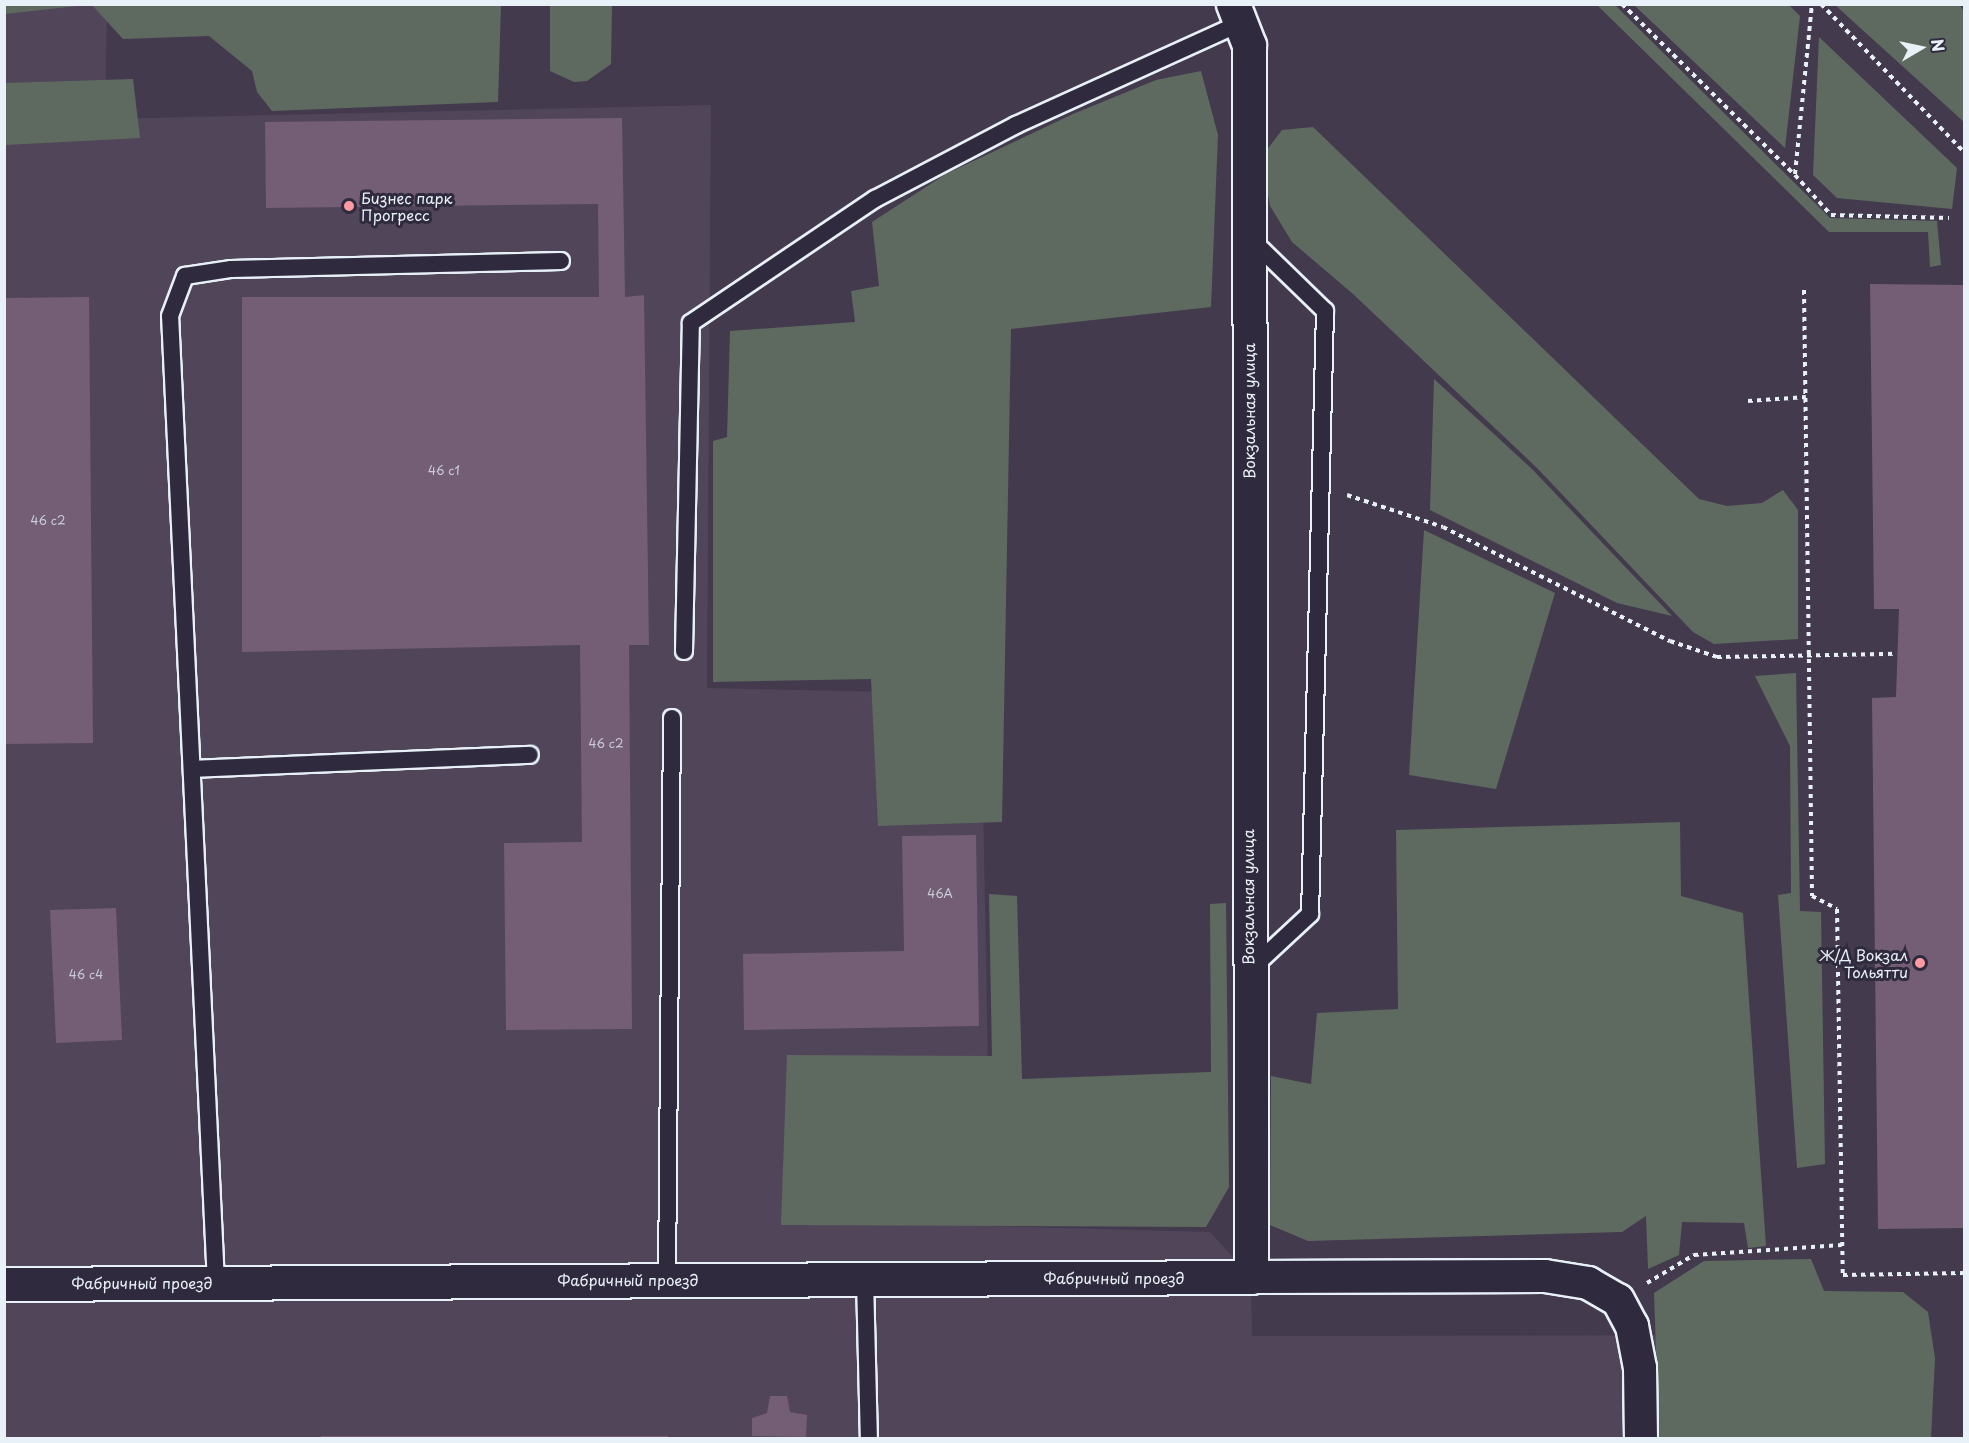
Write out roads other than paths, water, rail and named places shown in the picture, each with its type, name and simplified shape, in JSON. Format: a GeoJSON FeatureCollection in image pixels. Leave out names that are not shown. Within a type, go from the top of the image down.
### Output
{"type":"FeatureCollection","features":[{"type":"Feature","properties":{"kind":"street","name":"Вокзальная улица"},"geometry":{"type":"LineString","coordinates":[[1238,13],[1249,45],[1248,972],[1251,1278]]}},
{"type":"Feature","properties":{"kind":"street"},"geometry":{"type":"LineString","coordinates":[[1251,1278],[1545,1276],[1588,1283],[1618,1300],[1632,1326],[1640,1368],[1641,1438]]}},
{"type":"Feature","properties":{"kind":"street","name":"Фабричный проезд"},"geometry":{"type":"LineString","coordinates":[[4,1284],[1251,1278]]}},
{"type":"Feature","properties":{"kind":"lane"},"geometry":{"type":"LineString","coordinates":[[684,651],[691,323],[875,199],[1238,13]]}},
{"type":"Feature","properties":{"kind":"lane"},"geometry":{"type":"LineString","coordinates":[[1248,972],[1310,914],[1325,311],[1249,237]]}},
{"type":"Feature","properties":{"kind":"lane"},"geometry":{"type":"LineString","coordinates":[[216,1283],[170,316],[185,276],[231,269],[561,261]]}},
{"type":"Feature","properties":{"kind":"lane"},"geometry":{"type":"LineString","coordinates":[[667,1280],[672,718]]}},
{"type":"Feature","properties":{"kind":"lane"},"geometry":{"type":"LineString","coordinates":[[192,769],[530,755]]}},
{"type":"Feature","properties":{"kind":"lane"},"geometry":{"type":"LineString","coordinates":[[865,1279],[869,1438]]}},
{"type":"Feature","properties":{"kind":"place","name":"Бизнес парк Прогресс"},"geometry":{"type":"Point","coordinates":[349,206]}},
{"type":"Feature","properties":{"kind":"place","name":"Ж/Д Вокзал Тольятти"},"geometry":{"type":"Point","coordinates":[1920,963]}}]}
